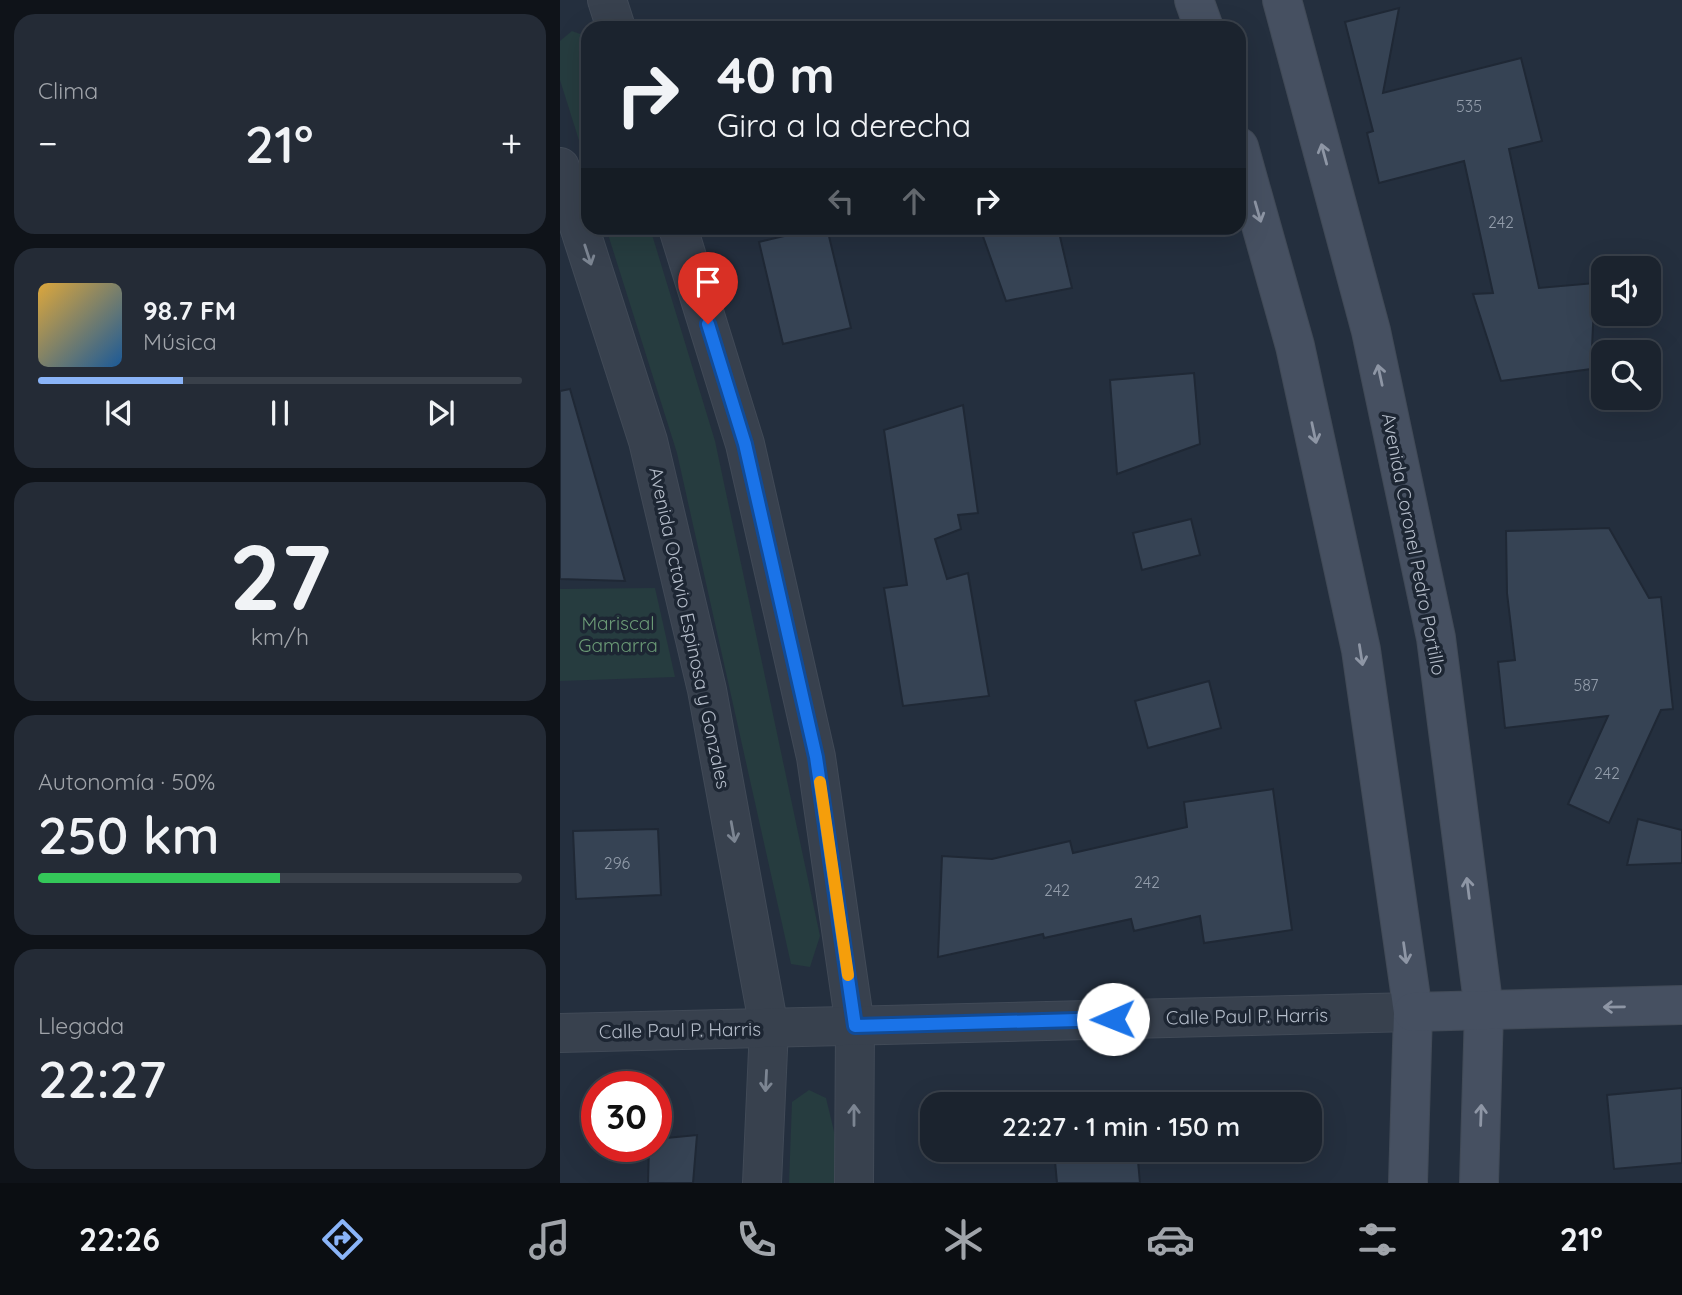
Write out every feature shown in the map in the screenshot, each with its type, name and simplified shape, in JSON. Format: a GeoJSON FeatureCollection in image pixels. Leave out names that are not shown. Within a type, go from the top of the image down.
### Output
{"type":"FeatureCollection","features":[{"type":"Feature","properties":{"kind":"main road"},"geometry":{"type":"LineString","coordinates":[[1194,0],[1202,21]]}},
{"type":"Feature","properties":{"kind":"main road","name":"Avenida Coronel Pedro Portillo"},"geometry":{"type":"LineString","coordinates":[[1282,0],[1371,331],[1436,638],[1484,1010],[1479,1183]]}},
{"type":"Feature","properties":{"kind":"main road"},"geometry":{"type":"LineString","coordinates":[[1246,171],[1295,346],[1361,650],[1413,1012],[1408,1183]]}},
{"type":"Feature","properties":{"kind":"main road","name":"Calle Paul P. Harris"},"geometry":{"type":"LineString","coordinates":[[1413,1012],[1682,1005]]}},
{"type":"Feature","properties":{"kind":"street"},"geometry":{"type":"LineString","coordinates":[[607,0],[614,21]]}},
{"type":"Feature","properties":{"kind":"street","name":"Avenida Octavio Espinosa y Gonzales"},"geometry":{"type":"LineString","coordinates":[[560,167],[581,232]]}},
{"type":"Feature","properties":{"kind":"street","name":"Avenida Octavio Espinosa y Gonzales"},"geometry":{"type":"LineString","coordinates":[[582,235],[648,441],[708,690],[769,1028],[762,1183]]}},
{"type":"Feature","properties":{"kind":"street"},"geometry":{"type":"LineString","coordinates":[[680,235],[745,444],[813,743],[855,1026],[854,1183]]}},
{"type":"Feature","properties":{"kind":"street","name":"Calle Paul P. Harris"},"geometry":{"type":"LineString","coordinates":[[560,1033],[1413,1012]]}},
{"type":"Feature","properties":{"kind":"green space"},"geometry":{"type":"Polygon","coordinates":[[[572,31],[581,34],[581,147],[560,80],[560,41],[572,31]]]}},
{"type":"Feature","properties":{"kind":"green space"},"geometry":{"type":"Polygon","coordinates":[[[608,235],[652,235],[715,441],[820,936],[810,967],[791,964],[677,453],[608,235]]]}},
{"type":"Feature","properties":{"kind":"green space","name":"Mariscal Gamarra"},"geometry":{"type":"Polygon","coordinates":[[[655,588],[675,677],[560,681],[560,589],[655,588]]]}},
{"type":"Feature","properties":{"kind":"green space"},"geometry":{"type":"Polygon","coordinates":[[[809,1090],[826,1098],[839,1152],[838,1183],[789,1183],[792,1102],[809,1090]]]}},
{"type":"Feature","properties":{"kind":"building"},"geometry":{"type":"Polygon","coordinates":[[[1399,8],[1383,93],[1521,58],[1542,141],[1509,149],[1539,288],[1591,283],[1591,369],[1501,381],[1473,294],[1493,293],[1464,161],[1379,183],[1367,133],[1373,131],[1345,22],[1399,8]]]}},
{"type":"Feature","properties":{"kind":"building"},"geometry":{"type":"Polygon","coordinates":[[[788,235],[829,235],[851,328],[783,344],[759,242],[788,235]]]}},
{"type":"Feature","properties":{"kind":"building"},"geometry":{"type":"Polygon","coordinates":[[[982,235],[1060,235],[1072,288],[1006,301],[982,235]]]}},
{"type":"Feature","properties":{"kind":"building"},"geometry":{"type":"Polygon","coordinates":[[[1194,373],[1200,444],[1117,474],[1110,380],[1194,373]]]}},
{"type":"Feature","properties":{"kind":"building"},"geometry":{"type":"Polygon","coordinates":[[[570,389],[625,581],[560,579],[560,391],[570,389]]]}},
{"type":"Feature","properties":{"kind":"building"},"geometry":{"type":"Polygon","coordinates":[[[963,405],[978,513],[958,515],[961,529],[935,539],[947,579],[968,573],[989,696],[903,706],[884,588],[907,585],[884,430],[963,405]]]}},
{"type":"Feature","properties":{"kind":"building"},"geometry":{"type":"Polygon","coordinates":[[[1191,519],[1200,555],[1142,570],[1133,533],[1191,519]]]}},
{"type":"Feature","properties":{"kind":"building"},"geometry":{"type":"Polygon","coordinates":[[[1609,528],[1649,598],[1661,597],[1673,709],[1661,710],[1609,823],[1568,804],[1608,716],[1505,728],[1498,662],[1515,660],[1507,593],[1506,531],[1609,528]]]}},
{"type":"Feature","properties":{"kind":"building"},"geometry":{"type":"Polygon","coordinates":[[[1209,681],[1221,728],[1148,748],[1135,701],[1209,681]]]}},
{"type":"Feature","properties":{"kind":"building"},"geometry":{"type":"Polygon","coordinates":[[[1273,789],[1292,930],[1204,943],[1200,916],[1134,931],[1131,919],[1044,938],[1043,934],[938,957],[942,856],[992,859],[1070,841],[1073,853],[1187,827],[1184,802],[1273,789]]]}},
{"type":"Feature","properties":{"kind":"building"},"geometry":{"type":"Polygon","coordinates":[[[1638,819],[1682,830],[1682,863],[1627,865],[1638,819]]]}},
{"type":"Feature","properties":{"kind":"building"},"geometry":{"type":"Polygon","coordinates":[[[658,829],[661,895],[576,899],[573,831],[658,829]]]}},
{"type":"Feature","properties":{"kind":"building"},"geometry":{"type":"Polygon","coordinates":[[[1682,1088],[1682,1163],[1614,1169],[1607,1095],[1682,1088]]]}},
{"type":"Feature","properties":{"kind":"building"},"geometry":{"type":"Polygon","coordinates":[[[697,1135],[693,1183],[648,1183],[649,1162],[672,1162],[672,1137],[697,1135]]]}},
{"type":"Feature","properties":{"kind":"building"},"geometry":{"type":"Polygon","coordinates":[[[1055,1162],[1138,1162],[1140,1183],[1057,1183],[1055,1162]]]}},
{"type":"Feature","properties":{"kind":"slow traffic"},"geometry":{"type":"LineString","coordinates":[[820,782],[848,975]]}},
{"type":"Feature","properties":{"kind":"route"},"geometry":{"type":"LineString","coordinates":[[708,324],[745,444],[816,757],[855,1026],[1113,1019]]}}]}
